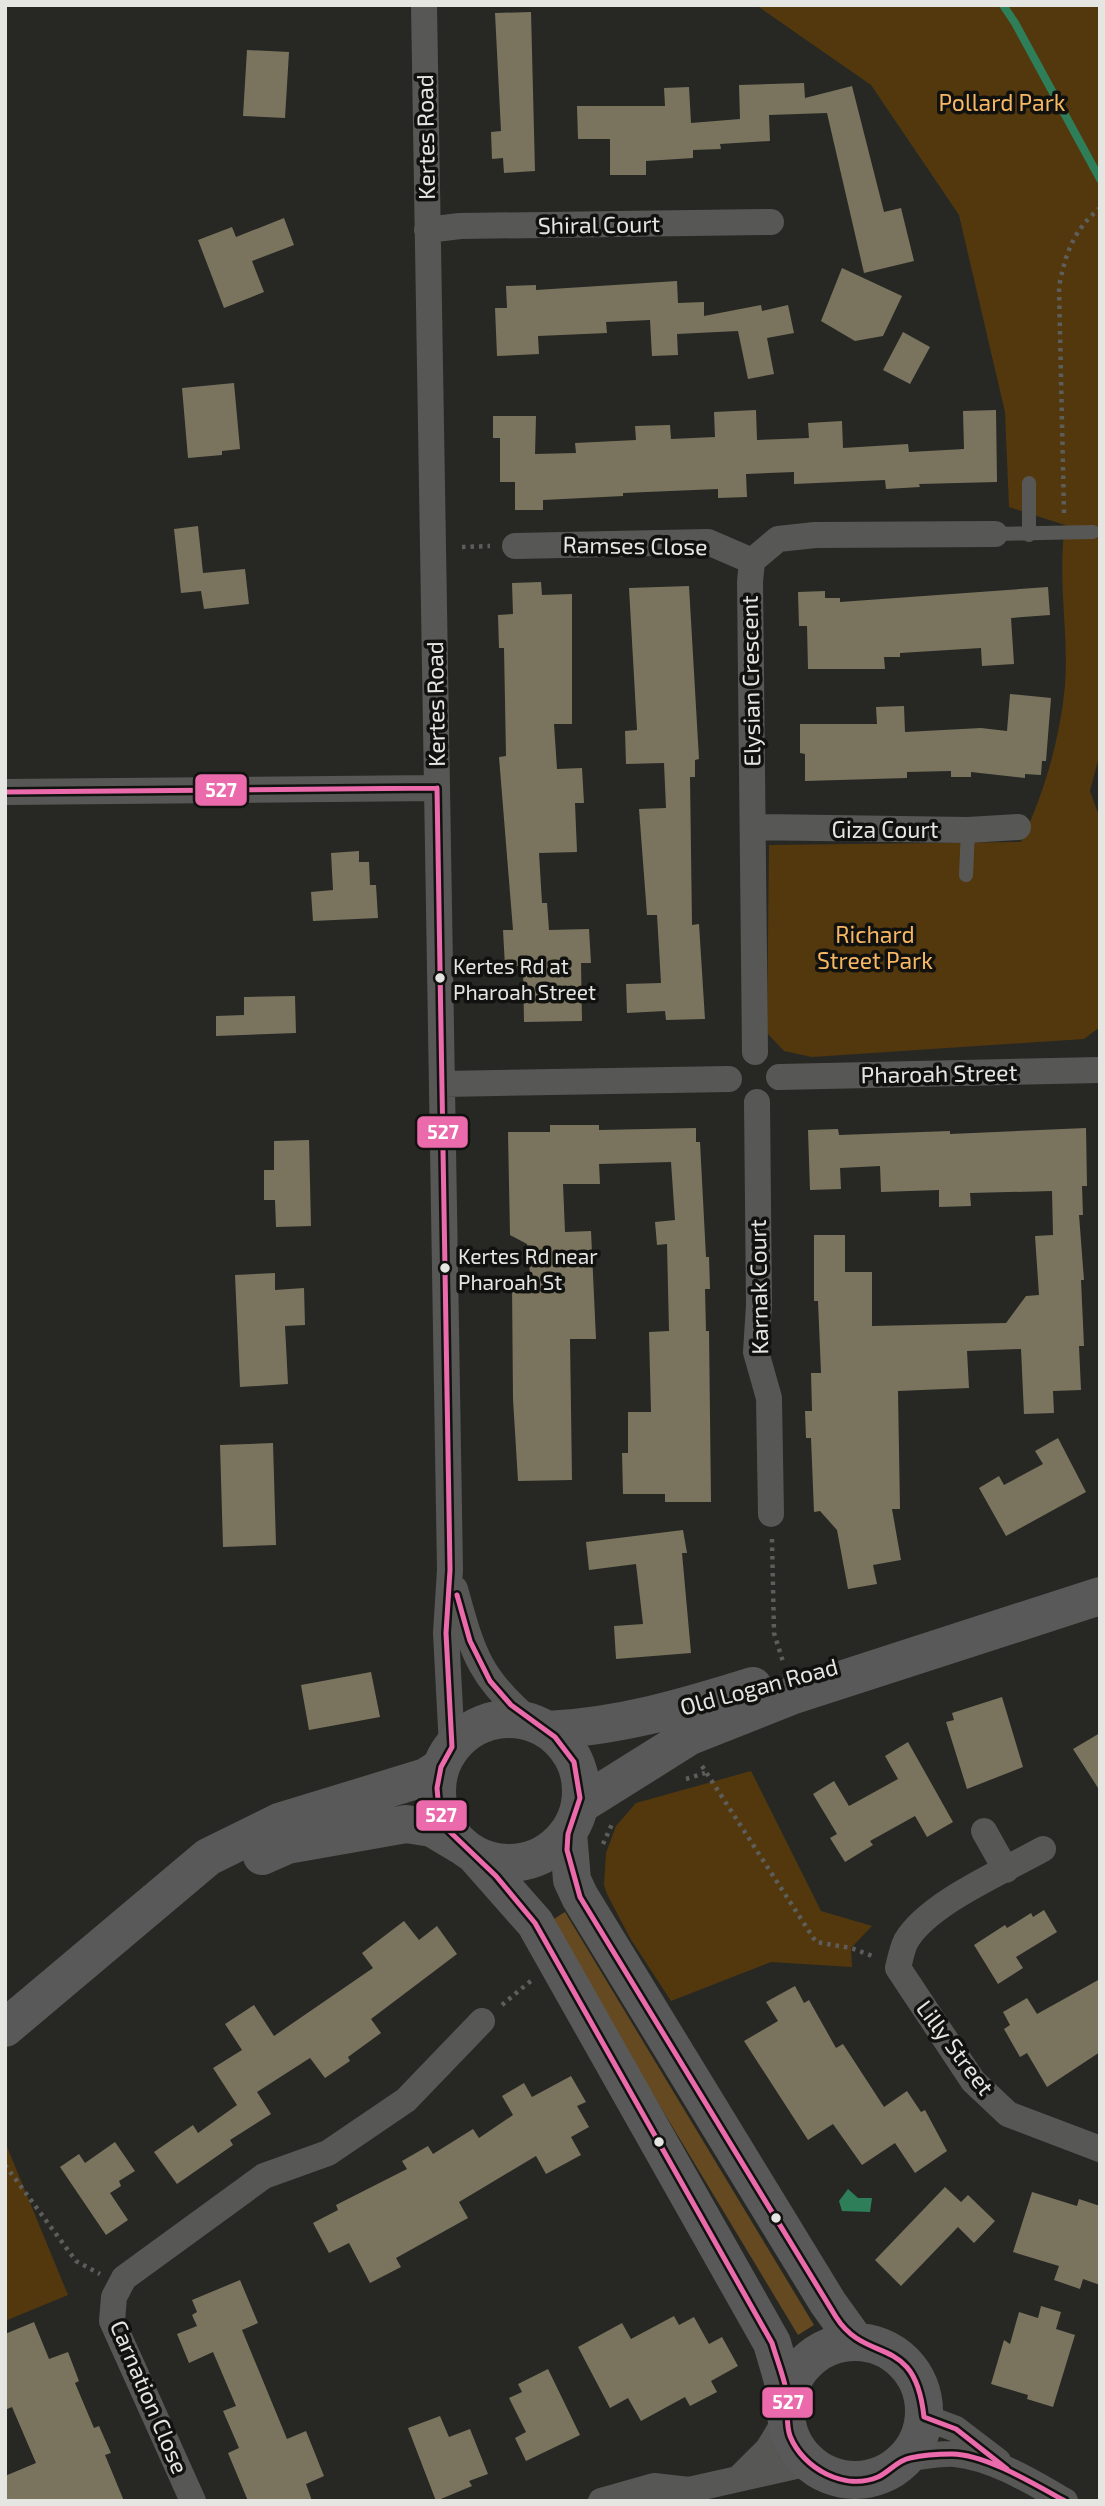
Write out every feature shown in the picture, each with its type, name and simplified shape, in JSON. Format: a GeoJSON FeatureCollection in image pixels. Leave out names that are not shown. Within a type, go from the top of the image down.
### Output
{"type":"FeatureCollection","features":[{"type":"Feature","properties":{"kind":"main road","name":"Old Logan Road"},"geometry":{"type":"LineString","coordinates":[[574,1819],[690,1735],[791,1696],[1100,1596]]}},
{"type":"Feature","properties":{"kind":"main road","name":"Old Logan Road"},"geometry":{"type":"LineString","coordinates":[[540,1727],[587,1728],[684,1707],[787,1676],[970,1637]]}},
{"type":"Feature","properties":{"kind":"main road"},"geometry":{"type":"LineString","coordinates":[[5,2028],[208,1857],[279,1822],[426,1777],[469,1731],[490,1721],[512,1719],[540,1727],[563,1744],[574,1762],[580,1783],[574,1819],[572,1880],[580,1897],[820,2292],[856,2342]]}},
{"type":"Feature","properties":{"kind":"main road"},"geometry":{"type":"LineString","coordinates":[[446,1757],[437,1788],[439,1810],[448,1829],[536,1923],[772,2343],[798,2451],[848,2501]]}},
{"type":"Feature","properties":{"kind":"main road"},"geometry":{"type":"LineString","coordinates":[[138,1918],[221,1874],[287,1845],[415,1824],[432,1828],[468,1850],[509,1863],[532,1860],[552,1849],[574,1819]]}},
{"type":"Feature","properties":{"kind":"main road"},"geometry":{"type":"LineString","coordinates":[[787,2407],[796,2374],[810,2358],[829,2346],[856,2342],[889,2350],[904,2362],[916,2379],[923,2397],[924,2417],[919,2439],[896,2475],[859,2481],[839,2479],[815,2468]]}},
{"type":"Feature","properties":{"kind":"street","name":"Kertes Road"},"geometry":{"type":"LineString","coordinates":[[424,5],[450,1570],[446,1633],[446,1757]]}},
{"type":"Feature","properties":{"kind":"street","name":"Shiral Court"},"geometry":{"type":"LineString","coordinates":[[427,230],[460,226],[771,222]]}},
{"type":"Feature","properties":{"kind":"street"},"geometry":{"type":"LineString","coordinates":[[752,561],[778,539],[815,535],[995,534]]}},
{"type":"Feature","properties":{"kind":"street","name":"Ramses Close"},"geometry":{"type":"LineString","coordinates":[[515,546],[708,542],[752,561]]}},
{"type":"Feature","properties":{"kind":"street","name":"Elysian Crescent"},"geometry":{"type":"LineString","coordinates":[[752,561],[750,582],[755,1052]]}},
{"type":"Feature","properties":{"kind":"street"},"geometry":{"type":"LineString","coordinates":[[5,792],[437,788]]}},
{"type":"Feature","properties":{"kind":"street","name":"Giza Court"},"geometry":{"type":"LineString","coordinates":[[753,827],[968,830],[1018,827]]}},
{"type":"Feature","properties":{"kind":"street"},"geometry":{"type":"LineString","coordinates":[[755,1052],[775,1063],[779,1077],[773,1094],[757,1102],[738,1096],[729,1079],[736,1060],[755,1052]]}},
{"type":"Feature","properties":{"kind":"street","name":"Pharoah Street"},"geometry":{"type":"LineString","coordinates":[[779,1077],[1100,1070]]}},
{"type":"Feature","properties":{"kind":"street"},"geometry":{"type":"LineString","coordinates":[[443,1084],[729,1079]]}},
{"type":"Feature","properties":{"kind":"street","name":"Karnak Court"},"geometry":{"type":"LineString","coordinates":[[757,1102],[759,1305],[756,1352],[769,1398],[771,1514]]}},
{"type":"Feature","properties":{"kind":"street","name":"Kertes Road"},"geometry":{"type":"LineString","coordinates":[[450,1570],[475,1657],[495,1689],[540,1727]]}},
{"type":"Feature","properties":{"kind":"street"},"geometry":{"type":"LineString","coordinates":[[984,1831],[1006,1870]]}},
{"type":"Feature","properties":{"kind":"street"},"geometry":{"type":"LineString","coordinates":[[898,1968],[906,1941],[923,1922],[1043,1849]]}},
{"type":"Feature","properties":{"kind":"street","name":"Lilly Street"},"geometry":{"type":"LineString","coordinates":[[898,1968],[974,2081],[1008,2114],[1100,2148]]}},
{"type":"Feature","properties":{"kind":"street","name":"Carnation Close"},"geometry":{"type":"LineString","coordinates":[[193,2501],[112,2321],[114,2297],[124,2278],[264,2176],[328,2153],[406,2100],[482,2021]]}},
{"type":"Feature","properties":{"kind":"street"},"geometry":{"type":"LineString","coordinates":[[738,2478],[768,2449],[787,2407]]}},
{"type":"Feature","properties":{"kind":"street"},"geometry":{"type":"LineString","coordinates":[[924,2417],[956,2429],[1010,2471],[1065,2501]]}},
{"type":"Feature","properties":{"kind":"street"},"geometry":{"type":"LineString","coordinates":[[896,2475],[955,2454],[1010,2471]]}},
{"type":"Feature","properties":{"kind":"street"},"geometry":{"type":"LineString","coordinates":[[604,2500],[654,2486],[689,2490],[738,2478],[815,2468]]}},
{"type":"Feature","properties":{"kind":"lane"},"geometry":{"type":"LineString","coordinates":[[1029,483],[1029,534]]}},
{"type":"Feature","properties":{"kind":"lane"},"geometry":{"type":"LineString","coordinates":[[995,534],[1093,532]]}},
{"type":"Feature","properties":{"kind":"lane"},"geometry":{"type":"LineString","coordinates":[[966,875],[968,830]]}},
{"type":"Feature","properties":{"kind":"path"},"geometry":{"type":"LineString","coordinates":[[1063,533],[1064,452],[1059,288],[1065,254],[1077,232],[1098,210]]}},
{"type":"Feature","properties":{"kind":"path"},"geometry":{"type":"LineString","coordinates":[[771,1514],[774,1633],[787,1676]]}},
{"type":"Feature","properties":{"kind":"path"},"geometry":{"type":"LineString","coordinates":[[690,1735],[705,1773],[816,1942],[851,1948],[898,1968]]}},
{"type":"Feature","properties":{"kind":"path"},"geometry":{"type":"LineString","coordinates":[[683,1780],[705,1773]]}},
{"type":"Feature","properties":{"kind":"path"},"geometry":{"type":"LineString","coordinates":[[601,1851],[616,1818]]}},
{"type":"Feature","properties":{"kind":"path"},"geometry":{"type":"LineString","coordinates":[[482,2021],[535,1977]]}},
{"type":"Feature","properties":{"kind":"path"},"geometry":{"type":"LineString","coordinates":[[5,2165],[76,2261],[120,2287]]}},
{"type":"Feature","properties":{"kind":"green space"},"geometry":{"type":"Polygon","coordinates":[[[756,5],[1100,5],[1100,753],[1090,791],[1100,819],[1100,1027],[1084,1039],[812,1057],[784,1051],[767,1033],[769,845],[1021,842],[1050,766],[1063,706],[1066,666],[1062,566],[1065,525],[1009,507],[1005,412],[959,215],[871,85],[756,5]]]}},
{"type":"Feature","properties":{"kind":"green space"},"geometry":{"type":"Polygon","coordinates":[[[751,1771],[821,1911],[872,1926],[851,1948],[852,1967],[771,1962],[671,2001],[630,1938],[607,1894],[604,1885],[606,1853],[616,1826],[636,1803],[751,1771]]]}},
{"type":"Feature","properties":{"kind":"green space"},"geometry":{"type":"Polygon","coordinates":[[[5,2142],[68,2295],[5,2321],[5,2142]]]}},
{"type":"Feature","properties":{"kind":"shaded area"},"geometry":{"type":"Polygon","coordinates":[[[565,1912],[814,2325],[798,2335],[549,1922],[565,1912]]]}},
{"type":"Feature","properties":{"kind":"shaded area"},"geometry":{"type":"Polygon","coordinates":[[[848,2189],[858,2198],[872,2198],[870,2212],[842,2211],[839,2201],[848,2189]]]}},
{"type":"Feature","properties":{"kind":"building"},"geometry":{"type":"Polygon","coordinates":[[[531,12],[535,171],[504,173],[503,158],[492,159],[491,132],[501,131],[495,13],[531,12]]]}},
{"type":"Feature","properties":{"kind":"building"},"geometry":{"type":"Polygon","coordinates":[[[247,50],[289,52],[285,118],[243,116],[247,50]]]}},
{"type":"Feature","properties":{"kind":"building"},"geometry":{"type":"Polygon","coordinates":[[[804,83],[805,98],[852,86],[884,212],[901,208],[914,261],[864,273],[827,113],[769,115],[770,141],[720,144],[721,149],[693,150],[693,158],[646,161],[646,175],[610,175],[610,139],[578,139],[577,106],[665,106],[664,88],[689,87],[691,123],[740,119],[739,85],[804,83]]]}},
{"type":"Feature","properties":{"kind":"building"},"geometry":{"type":"Polygon","coordinates":[[[284,218],[294,245],[252,261],[264,292],[224,308],[198,240],[232,227],[236,237],[284,218]]]}},
{"type":"Feature","properties":{"kind":"building"},"geometry":{"type":"Polygon","coordinates":[[[842,268],[902,296],[883,336],[855,341],[821,321],[842,268]]]}},
{"type":"Feature","properties":{"kind":"building"},"geometry":{"type":"Polygon","coordinates":[[[677,281],[678,303],[704,302],[704,316],[761,305],[762,311],[788,305],[794,333],[767,338],[774,374],[748,379],[738,331],[677,334],[678,355],[652,356],[650,320],[606,322],[607,333],[538,336],[539,354],[497,356],[495,308],[507,308],[506,286],[536,285],[536,290],[677,281]]]}},
{"type":"Feature","properties":{"kind":"building"},"geometry":{"type":"Polygon","coordinates":[[[903,332],[930,347],[910,384],[883,370],[903,332]]]}},
{"type":"Feature","properties":{"kind":"building"},"geometry":{"type":"Polygon","coordinates":[[[234,383],[240,449],[222,451],[222,455],[188,458],[182,388],[234,383]]]}},
{"type":"Feature","properties":{"kind":"building"},"geometry":{"type":"Polygon","coordinates":[[[756,410],[757,440],[809,438],[808,423],[842,421],[843,448],[908,444],[909,452],[964,449],[963,411],[996,410],[997,482],[919,484],[920,487],[886,489],[885,480],[794,484],[794,472],[746,474],[747,497],[718,498],[718,489],[623,493],[623,496],[543,500],[543,510],[515,510],[515,482],[500,482],[500,438],[493,438],[493,416],[536,416],[535,454],[576,453],[575,443],[636,440],[635,426],[670,425],[671,439],[715,437],[714,412],[756,410]]]}},
{"type":"Feature","properties":{"kind":"building"},"geometry":{"type":"Polygon","coordinates":[[[198,526],[203,573],[245,569],[249,604],[204,609],[201,591],[181,593],[174,529],[198,526]]]}},
{"type":"Feature","properties":{"kind":"building"},"geometry":{"type":"Polygon","coordinates":[[[541,582],[542,595],[572,594],[572,724],[554,724],[557,769],[582,768],[584,803],[575,803],[577,852],[539,853],[542,903],[547,903],[549,930],[589,929],[591,963],[581,963],[582,1021],[524,1022],[523,966],[505,966],[503,930],[513,930],[499,757],[506,756],[504,648],[499,648],[498,615],[513,614],[512,583],[541,582]]]}},
{"type":"Feature","properties":{"kind":"building"},"geometry":{"type":"Polygon","coordinates":[[[689,586],[699,759],[695,760],[695,777],[690,777],[692,925],[699,924],[705,1019],[666,1020],[665,1011],[627,1013],[626,984],[661,983],[657,915],[647,915],[639,809],[666,808],[664,763],[626,764],[625,731],[637,730],[629,588],[689,586]]]}},
{"type":"Feature","properties":{"kind":"building"},"geometry":{"type":"Polygon","coordinates":[[[1048,587],[1050,615],[1011,618],[1014,664],[982,666],[981,648],[900,653],[900,657],[884,657],[885,669],[808,669],[807,626],[799,626],[798,592],[825,591],[825,598],[840,598],[840,602],[1048,587]]]}},
{"type":"Feature","properties":{"kind":"building"},"geometry":{"type":"Polygon","coordinates":[[[1010,694],[1051,698],[1046,761],[1042,761],[1041,775],[1025,774],[1025,778],[971,772],[971,777],[951,777],[951,771],[907,772],[907,778],[805,781],[805,754],[800,753],[800,724],[877,724],[876,707],[904,706],[905,732],[981,728],[1007,731],[1010,694]]]}},
{"type":"Feature","properties":{"kind":"building"},"geometry":{"type":"Polygon","coordinates":[[[359,851],[359,862],[369,862],[370,885],[376,885],[378,918],[313,921],[311,892],[333,890],[331,853],[359,851]]]}},
{"type":"Feature","properties":{"kind":"building"},"geometry":{"type":"Polygon","coordinates":[[[295,996],[296,1033],[216,1036],[216,1016],[244,1015],[244,997],[295,996]]]}},
{"type":"Feature","properties":{"kind":"building"},"geometry":{"type":"Polygon","coordinates":[[[550,1125],[599,1125],[599,1130],[696,1128],[696,1142],[700,1142],[706,1257],[709,1257],[710,1289],[705,1289],[706,1331],[709,1331],[711,1502],[665,1502],[665,1494],[623,1494],[622,1453],[628,1453],[628,1412],[651,1412],[649,1332],[669,1331],[667,1244],[657,1245],[655,1222],[675,1220],[671,1162],[599,1164],[600,1184],[563,1184],[565,1232],[591,1231],[596,1339],[570,1339],[572,1480],[518,1481],[513,1399],[512,1283],[531,1283],[527,1244],[510,1235],[508,1132],[550,1132],[550,1125]]]}},
{"type":"Feature","properties":{"kind":"building"},"geometry":{"type":"Polygon","coordinates":[[[1086,1128],[1087,1186],[1082,1186],[1083,1215],[1079,1215],[1084,1280],[1081,1280],[1084,1346],[1079,1346],[1081,1390],[1053,1391],[1054,1413],[1024,1414],[1021,1349],[967,1351],[969,1388],[898,1391],[900,1509],[892,1509],[901,1560],[873,1565],[877,1584],[848,1589],[837,1530],[820,1511],[814,1512],[811,1438],[806,1438],[805,1411],[812,1411],[811,1373],[821,1373],[818,1301],[814,1301],[814,1235],[845,1235],[845,1272],[872,1272],[872,1326],[1006,1323],[1026,1296],[1039,1295],[1035,1236],[1053,1235],[1052,1191],[970,1193],[971,1206],[939,1207],[939,1190],[881,1192],[880,1166],[840,1168],[841,1189],[810,1190],[808,1130],[838,1129],[839,1135],[950,1131],[950,1134],[1086,1128]]]}},
{"type":"Feature","properties":{"kind":"building"},"geometry":{"type":"Polygon","coordinates":[[[309,1140],[311,1226],[276,1227],[275,1200],[264,1200],[264,1170],[274,1170],[274,1141],[309,1140]]]}},
{"type":"Feature","properties":{"kind":"building"},"geometry":{"type":"Polygon","coordinates":[[[275,1273],[275,1290],[304,1288],[305,1325],[285,1326],[288,1384],[240,1387],[235,1275],[275,1273]]]}},
{"type":"Feature","properties":{"kind":"building"},"geometry":{"type":"Polygon","coordinates":[[[1058,1438],[1086,1492],[1006,1536],[979,1488],[999,1476],[1004,1485],[1043,1464],[1035,1451],[1058,1438]]]}},
{"type":"Feature","properties":{"kind":"building"},"geometry":{"type":"Polygon","coordinates":[[[273,1443],[276,1545],[223,1547],[220,1445],[273,1443]]]}},
{"type":"Feature","properties":{"kind":"building"},"geometry":{"type":"Polygon","coordinates":[[[683,1530],[687,1553],[682,1553],[691,1653],[616,1659],[614,1626],[643,1624],[636,1564],[589,1570],[586,1542],[683,1530]]]}},
{"type":"Feature","properties":{"kind":"building"},"geometry":{"type":"Polygon","coordinates":[[[371,1672],[380,1717],[309,1730],[301,1685],[371,1672]]]}},
{"type":"Feature","properties":{"kind":"building"},"geometry":{"type":"Polygon","coordinates":[[[1002,1697],[1023,1767],[967,1789],[946,1722],[954,1720],[952,1713],[1002,1697]]]}},
{"type":"Feature","properties":{"kind":"building"},"geometry":{"type":"Polygon","coordinates":[[[1100,1733],[1100,1791],[1073,1749],[1100,1733]]]}},
{"type":"Feature","properties":{"kind":"building"},"geometry":{"type":"Polygon","coordinates":[[[908,1742],[953,1822],[927,1837],[915,1816],[870,1841],[873,1845],[845,1862],[830,1838],[837,1834],[813,1794],[834,1781],[849,1806],[898,1779],[885,1756],[908,1742]]]}},
{"type":"Feature","properties":{"kind":"building"},"geometry":{"type":"Polygon","coordinates":[[[1044,1910],[1057,1932],[1016,1957],[1023,1968],[998,1984],[974,1945],[1005,1925],[1007,1928],[1031,1913],[1033,1917],[1044,1910]]]}},
{"type":"Feature","properties":{"kind":"building"},"geometry":{"type":"Polygon","coordinates":[[[404,1921],[419,1940],[437,1926],[457,1954],[371,2019],[381,2033],[348,2057],[350,2061],[325,2078],[310,2058],[257,2092],[271,2114],[230,2140],[233,2145],[177,2184],[154,2152],[193,2125],[198,2133],[237,2105],[213,2068],[242,2050],[225,2024],[254,2005],[274,2036],[373,1968],[362,1953],[404,1921]]]}},
{"type":"Feature","properties":{"kind":"building"},"geometry":{"type":"Polygon","coordinates":[[[1100,1979],[1100,2052],[1047,2087],[1027,2053],[1020,2057],[1004,2029],[1010,2025],[1003,2012],[1027,1998],[1037,2014],[1100,1979]]]}},
{"type":"Feature","properties":{"kind":"building"},"geometry":{"type":"Polygon","coordinates":[[[795,1986],[804,2003],[809,2000],[836,2048],[843,2044],[884,2107],[907,2091],[921,2112],[925,2110],[947,2151],[915,2173],[895,2143],[862,2165],[833,2124],[808,2140],[744,2041],[778,2021],[766,2002],[795,1986]]]}},
{"type":"Feature","properties":{"kind":"building"},"geometry":{"type":"Polygon","coordinates":[[[571,2076],[586,2102],[577,2106],[589,2127],[571,2137],[581,2155],[546,2174],[536,2156],[459,2202],[468,2218],[396,2258],[401,2267],[370,2283],[349,2243],[329,2253],[313,2223],[338,2210],[336,2205],[407,2169],[402,2161],[428,2146],[433,2154],[473,2129],[479,2138],[513,2115],[502,2096],[524,2083],[532,2097],[571,2076]]]}},
{"type":"Feature","properties":{"kind":"building"},"geometry":{"type":"Polygon","coordinates":[[[115,2142],[135,2171],[119,2181],[121,2186],[110,2193],[128,2220],[106,2235],[60,2167],[79,2154],[85,2163],[115,2142]]]}},
{"type":"Feature","properties":{"kind":"building"},"geometry":{"type":"Polygon","coordinates":[[[945,2187],[961,2202],[968,2195],[995,2221],[974,2243],[958,2227],[901,2286],[875,2260],[945,2187]]]}},
{"type":"Feature","properties":{"kind":"building"},"geometry":{"type":"Polygon","coordinates":[[[1032,2192],[1077,2206],[1079,2199],[1100,2206],[1100,2285],[1083,2279],[1080,2289],[1054,2280],[1059,2266],[1013,2252],[1032,2192]]]}},
{"type":"Feature","properties":{"kind":"building"},"geometry":{"type":"Polygon","coordinates":[[[240,2280],[258,2323],[242,2330],[287,2439],[306,2431],[324,2476],[306,2484],[312,2501],[248,2501],[228,2453],[239,2448],[223,2411],[236,2406],[213,2352],[189,2363],[177,2334],[197,2326],[192,2315],[197,2312],[192,2300],[240,2280]]]}},
{"type":"Feature","properties":{"kind":"building"},"geometry":{"type":"Polygon","coordinates":[[[1041,2306],[1061,2312],[1056,2329],[1075,2335],[1053,2407],[1027,2399],[1028,2395],[991,2384],[1004,2340],[1010,2344],[1019,2312],[1038,2318],[1041,2306]]]}},
{"type":"Feature","properties":{"kind":"building"},"geometry":{"type":"Polygon","coordinates":[[[674,2316],[679,2325],[694,2317],[709,2344],[722,2337],[738,2366],[711,2381],[717,2392],[690,2406],[685,2397],[641,2421],[628,2398],[610,2408],[578,2347],[622,2323],[631,2339],[674,2316]]]}},
{"type":"Feature","properties":{"kind":"building"},"geometry":{"type":"Polygon","coordinates":[[[34,2322],[49,2359],[68,2352],[79,2381],[75,2383],[94,2428],[99,2426],[111,2453],[105,2455],[124,2501],[5,2501],[5,2476],[36,2463],[12,2407],[5,2410],[5,2334],[34,2322]]]}},
{"type":"Feature","properties":{"kind":"building"},"geometry":{"type":"Polygon","coordinates":[[[548,2369],[580,2435],[526,2461],[515,2438],[526,2432],[509,2398],[522,2392],[518,2384],[548,2369]]]}},
{"type":"Feature","properties":{"kind":"building"},"geometry":{"type":"Polygon","coordinates":[[[440,2416],[449,2437],[470,2429],[488,2474],[469,2481],[472,2486],[436,2501],[408,2428],[440,2416]]]}},
{"type":"Feature","properties":{"kind":"waterway"},"geometry":{"type":"LineString","coordinates":[[1003,5],[1100,179]]}},
{"type":"Feature","properties":{"kind":"transit line","name":"527"},"geometry":{"type":"LineString","coordinates":[[437,788],[450,1570],[446,1633],[452,1747],[441,1767],[437,1788],[439,1810],[448,1830],[496,1876],[535,1923],[772,2343],[787,2394],[790,2436],[805,2458],[826,2474],[839,2479],[865,2481],[878,2477],[910,2458],[942,2454],[965,2455],[995,2465],[1065,2501]]}},
{"type":"Feature","properties":{"kind":"transit line","name":"527"},"geometry":{"type":"LineString","coordinates":[[5,792],[437,788]]}},
{"type":"Feature","properties":{"kind":"transit line","name":"527"},"geometry":{"type":"LineString","coordinates":[[457,1595],[470,1641],[490,1681],[511,1705],[555,1737],[574,1762],[580,1798],[568,1834],[567,1850],[580,1897],[836,2317],[848,2332],[900,2361],[911,2372],[919,2390],[924,2417],[956,2429],[1007,2469]]}},
{"type":"Feature","properties":{"kind":"place","name":"Kertes Rd at Pharoah Street"},"geometry":{"type":"Point","coordinates":[440,978]}},
{"type":"Feature","properties":{"kind":"place","name":"Kertes Rd near Pharoah St"},"geometry":{"type":"Point","coordinates":[445,1268]}},
{"type":"Feature","properties":{"kind":"park label","name":"Pollard Park"},"geometry":{"type":"Point","coordinates":[1002,103]}},
{"type":"Feature","properties":{"kind":"park label","name":"Richard Street Park"},"geometry":{"type":"Point","coordinates":[875,948]}}]}
